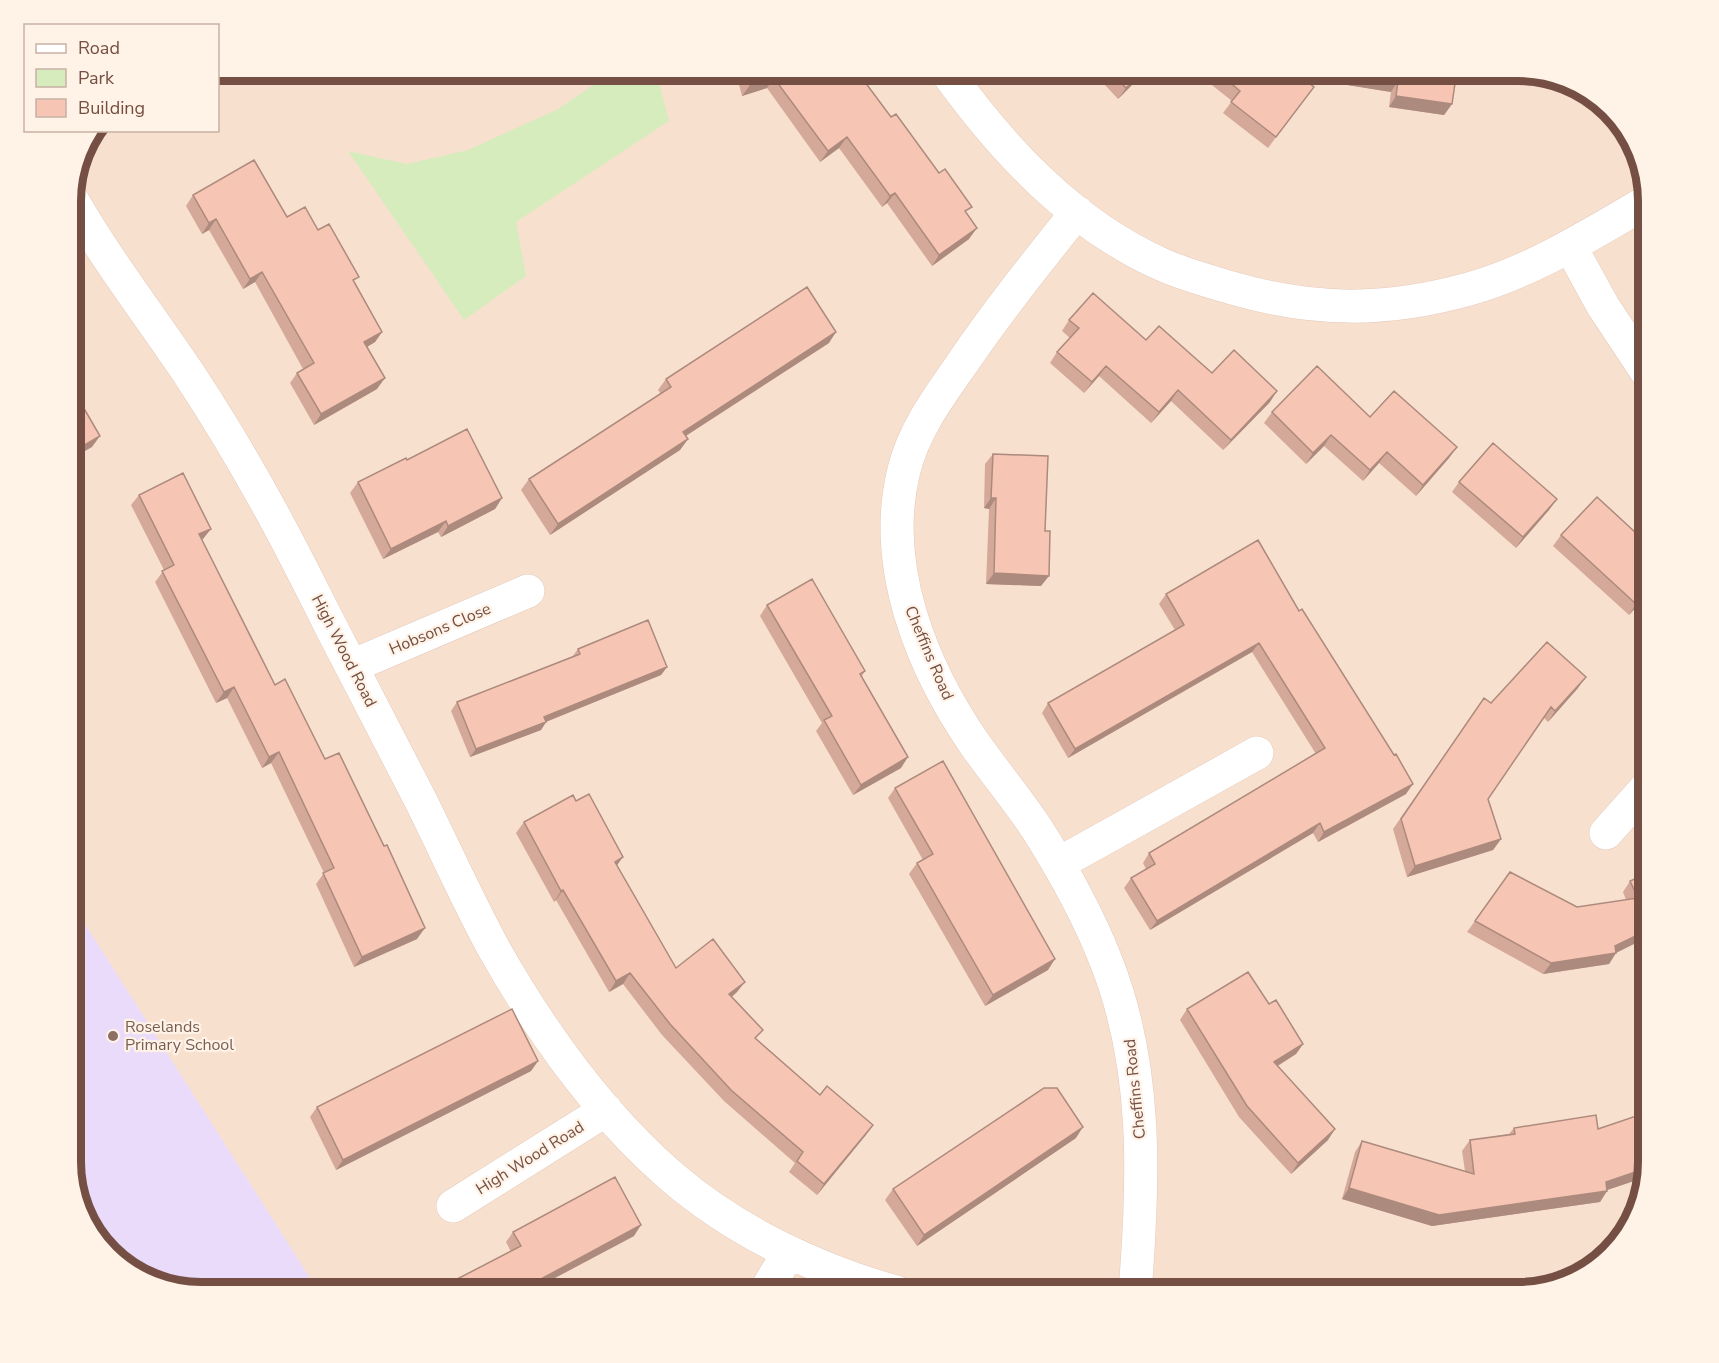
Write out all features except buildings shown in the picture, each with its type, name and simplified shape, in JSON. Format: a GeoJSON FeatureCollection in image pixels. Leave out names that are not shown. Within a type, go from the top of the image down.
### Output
{"type":"FeatureCollection","features":[{"type":"Feature","properties":{"kind":"street"},"geometry":{"type":"LineString","coordinates":[[954,81],[990,130],[1015,157],[1077,212],[1133,250],[1164,266],[1257,296],[1310,305],[1382,306],[1470,288],[1502,277],[1570,246],[1638,207]]}},
{"type":"Feature","properties":{"kind":"street","name":"Cheffins Road"},"geometry":{"type":"LineString","coordinates":[[1077,212],[996,314],[927,414],[904,469],[898,501],[897,530],[900,566],[907,599],[916,630],[933,670],[955,713],[975,745],[1035,825],[1058,864],[1086,915],[1120,1001],[1130,1037],[1137,1084],[1142,1162],[1136,1282]]}},
{"type":"Feature","properties":{"kind":"street","name":"High Wood Road"},"geometry":{"type":"LineString","coordinates":[[81,213],[200,391],[278,522],[496,951],[547,1033],[606,1110],[671,1176],[698,1197],[759,1237],[821,1266],[865,1282]]}},
{"type":"Feature","properties":{"kind":"street"},"geometry":{"type":"LineString","coordinates":[[1570,246],[1603,306],[1638,360]]}},
{"type":"Feature","properties":{"kind":"street","name":"Hobsons Close"},"geometry":{"type":"LineString","coordinates":[[352,666],[528,591]]}},
{"type":"Feature","properties":{"kind":"street"},"geometry":{"type":"LineString","coordinates":[[1058,864],[1257,753]]}},
{"type":"Feature","properties":{"kind":"street"},"geometry":{"type":"LineString","coordinates":[[1606,833],[1638,797]]}},
{"type":"Feature","properties":{"kind":"street","name":"High Wood Road"},"geometry":{"type":"LineString","coordinates":[[453,1206],[606,1110]]}},
{"type":"Feature","properties":{"kind":"street"},"geometry":{"type":"LineString","coordinates":[[771,1282],[789,1252]]}},
{"type":"Feature","properties":{"kind":"shaded area"},"geometry":{"type":"Polygon","coordinates":[[[219,81],[1526,81],[1557,87],[1591,106],[1603,116],[1622,141],[1634,170],[1638,193],[1638,1170],[1629,1208],[1618,1229],[1597,1252],[1571,1270],[1549,1278],[1518,1282],[201,1282],[162,1276],[134,1262],[116,1247],[101,1229],[90,1208],[81,1170],[81,193],[85,170],[93,148],[103,132],[219,132],[219,81]]]}},
{"type":"Feature","properties":{"kind":"shaded area","name":"Roselands Primary School"},"geometry":{"type":"Polygon","coordinates":[[[81,918],[313,1282],[201,1282],[162,1276],[134,1262],[116,1247],[101,1229],[90,1208],[81,1170],[81,918]]]}},
{"type":"Feature","properties":{"kind":"green space"},"geometry":{"type":"Polygon","coordinates":[[[599,81],[659,81],[669,121],[516,222],[526,276],[464,320],[348,151],[407,164],[468,150],[558,109],[599,81]]]}},
{"type":"Feature","properties":{"kind":"place","name":"Roselands Primary School"},"geometry":{"type":"Point","coordinates":[113,1036]}}]}
